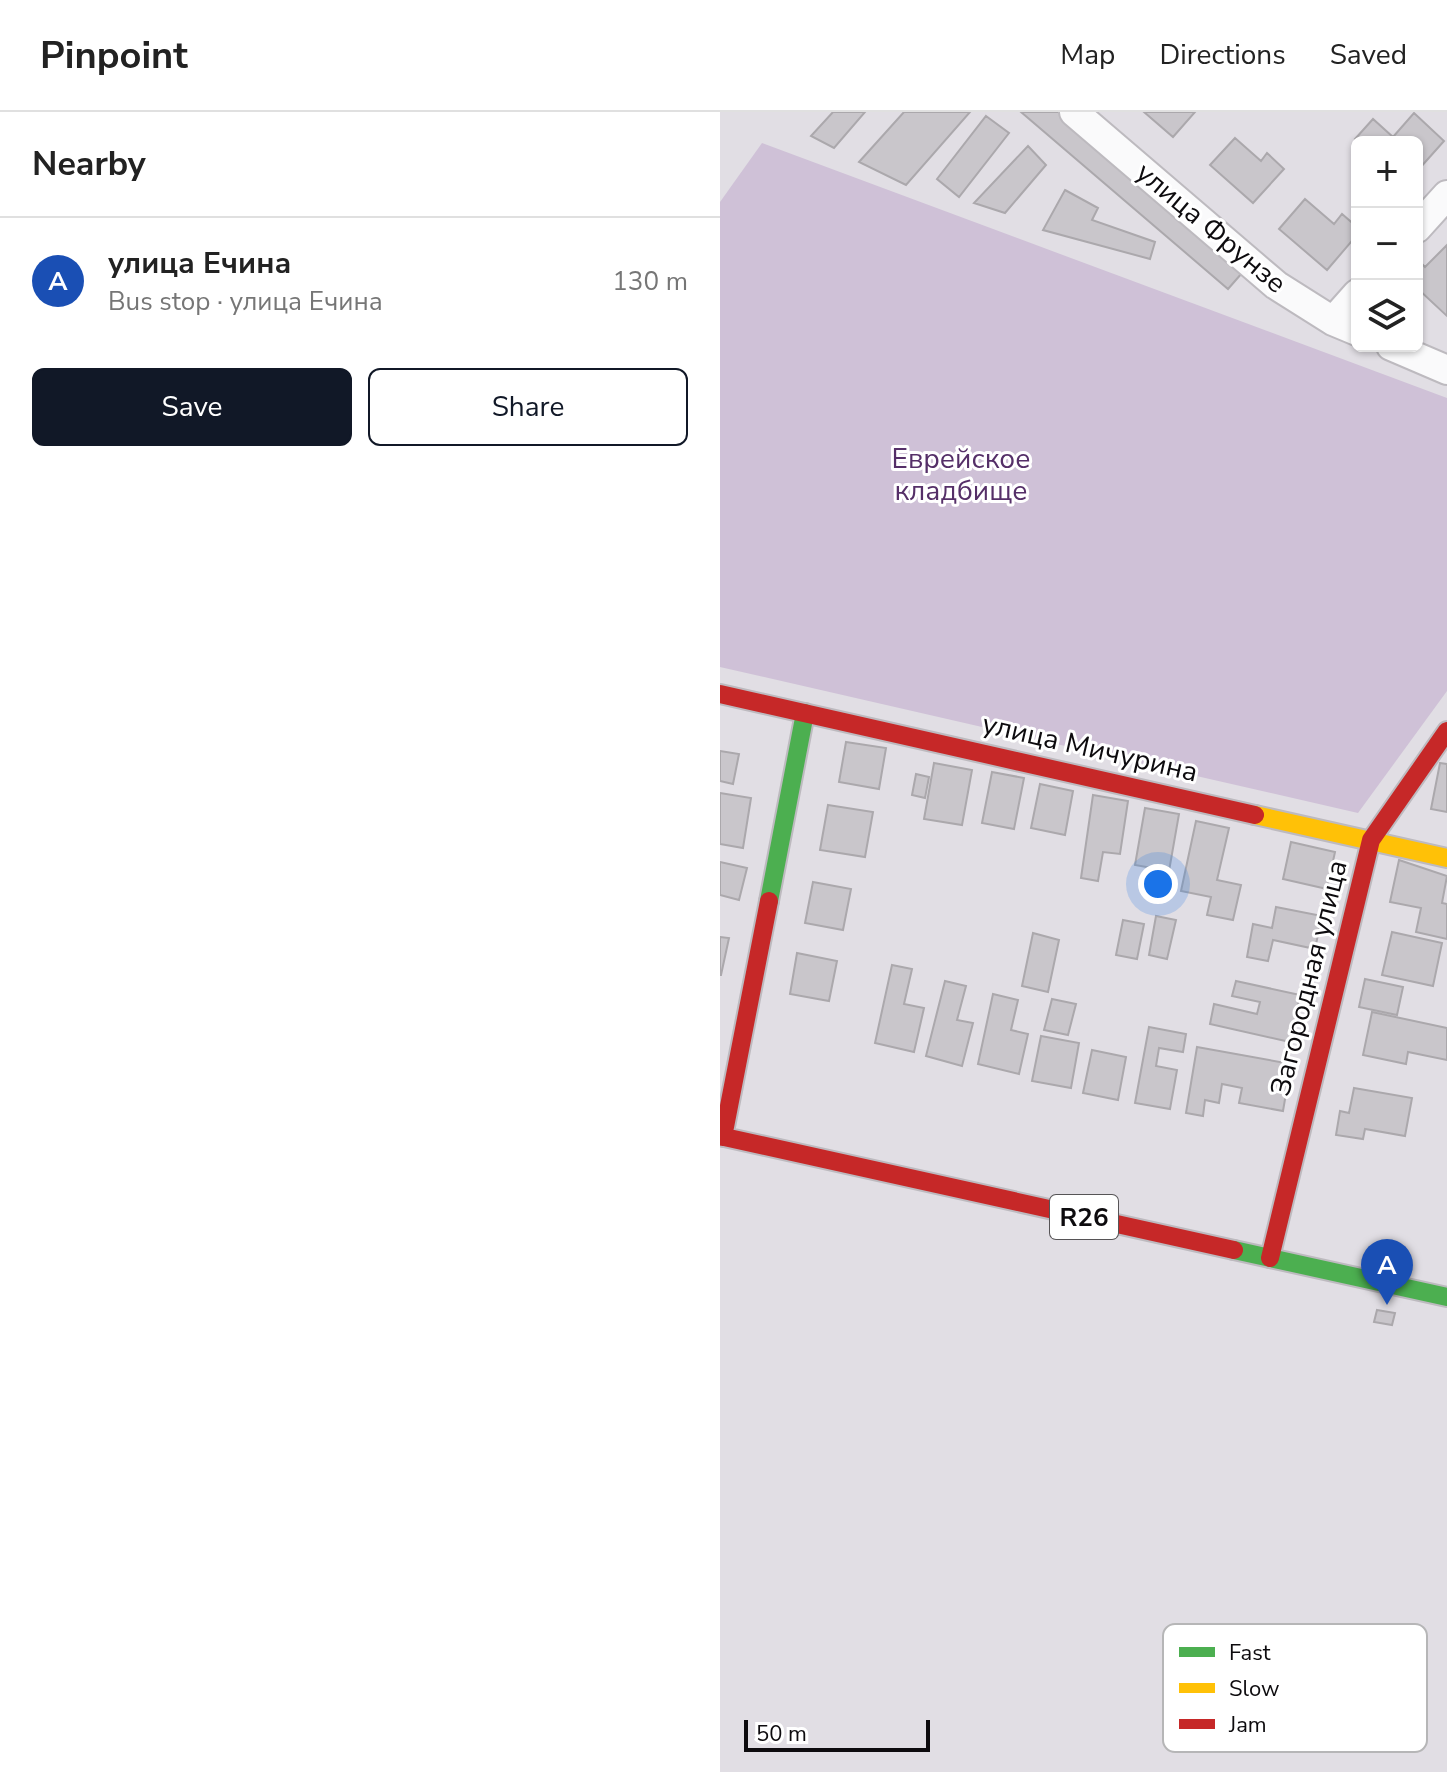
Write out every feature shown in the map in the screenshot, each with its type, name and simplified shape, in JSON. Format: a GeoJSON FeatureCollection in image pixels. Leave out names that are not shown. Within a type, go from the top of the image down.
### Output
{"type":"FeatureCollection","features":[{"type":"Feature","properties":{"kind":"street","name":"улица Фрунзе"},"geometry":{"type":"LineString","coordinates":[[1074,112],[1276,285],[1345,326]]}},
{"type":"Feature","properties":{"kind":"street"},"geometry":{"type":"LineString","coordinates":[[1423,221],[1447,195]]}},
{"type":"Feature","properties":{"kind":"street"},"geometry":{"type":"LineString","coordinates":[[1405,352],[1447,370]]}},
{"type":"Feature","properties":{"kind":"street","name":"улица Мичурина"},"geometry":{"type":"LineString","coordinates":[[720,694],[1447,858]]}},
{"type":"Feature","properties":{"kind":"street"},"geometry":{"type":"LineString","coordinates":[[721,1137],[805,713]]}},
{"type":"Feature","properties":{"kind":"street","name":"Загородная улица"},"geometry":{"type":"LineString","coordinates":[[1270,1258],[1371,840],[1447,731]]}},
{"type":"Feature","properties":{"kind":"street","name":"R26"},"geometry":{"type":"LineString","coordinates":[[721,1137],[1447,1297]]}},
{"type":"Feature","properties":{"kind":"green space","name":"Еврейское кладбище"},"geometry":{"type":"Polygon","coordinates":[[[762,143],[1447,398],[1447,691],[1358,813],[720,667],[720,202],[762,143]]]}},
{"type":"Feature","properties":{"kind":"building"},"geometry":{"type":"Polygon","coordinates":[[[833,112],[865,112],[834,148],[811,136],[833,112]]]}},
{"type":"Feature","properties":{"kind":"building"},"geometry":{"type":"Polygon","coordinates":[[[904,112],[970,112],[906,185],[859,162],[904,112]]]}},
{"type":"Feature","properties":{"kind":"building"},"geometry":{"type":"Polygon","coordinates":[[[1021,112],[1060,112],[1242,273],[1228,289],[1021,112]]]}},
{"type":"Feature","properties":{"kind":"building"},"geometry":{"type":"Polygon","coordinates":[[[1144,112],[1195,112],[1173,137],[1144,112]]]}},
{"type":"Feature","properties":{"kind":"building"},"geometry":{"type":"Polygon","coordinates":[[[1414,113],[1444,141],[1423,165],[1423,136],[1394,136],[1414,113]]]}},
{"type":"Feature","properties":{"kind":"building"},"geometry":{"type":"Polygon","coordinates":[[[986,116],[1009,133],[959,197],[937,179],[986,116]]]}},
{"type":"Feature","properties":{"kind":"building"},"geometry":{"type":"Polygon","coordinates":[[[1373,119],[1392,136],[1358,136],[1373,119]]]}},
{"type":"Feature","properties":{"kind":"building"},"geometry":{"type":"Polygon","coordinates":[[[1235,138],[1261,161],[1267,153],[1284,169],[1253,203],[1210,165],[1235,138]]]}},
{"type":"Feature","properties":{"kind":"building"},"geometry":{"type":"Polygon","coordinates":[[[1028,146],[1046,165],[1005,213],[974,203],[1028,146]]]}},
{"type":"Feature","properties":{"kind":"building"},"geometry":{"type":"Polygon","coordinates":[[[1065,190],[1098,208],[1092,220],[1155,242],[1150,259],[1043,230],[1065,190]]]}},
{"type":"Feature","properties":{"kind":"building"},"geometry":{"type":"Polygon","coordinates":[[[1305,199],[1334,224],[1342,214],[1351,222],[1351,242],[1327,270],[1279,229],[1305,199]]]}},
{"type":"Feature","properties":{"kind":"building"},"geometry":{"type":"Polygon","coordinates":[[[1447,245],[1447,316],[1423,294],[1423,265],[1425,267],[1447,245]]]}},
{"type":"Feature","properties":{"kind":"building"},"geometry":{"type":"Polygon","coordinates":[[[846,742],[886,748],[879,789],[839,782],[846,742]]]}},
{"type":"Feature","properties":{"kind":"building"},"geometry":{"type":"Polygon","coordinates":[[[720,751],[739,754],[733,784],[720,781],[720,751]]]}},
{"type":"Feature","properties":{"kind":"building"},"geometry":{"type":"Polygon","coordinates":[[[934,763],[972,770],[962,825],[924,819],[934,763]]]}},
{"type":"Feature","properties":{"kind":"building"},"geometry":{"type":"Polygon","coordinates":[[[1440,763],[1447,764],[1447,812],[1431,809],[1440,763]]]}},
{"type":"Feature","properties":{"kind":"building"},"geometry":{"type":"Polygon","coordinates":[[[992,772],[1024,778],[1014,829],[982,823],[992,772]]]}},
{"type":"Feature","properties":{"kind":"building"},"geometry":{"type":"Polygon","coordinates":[[[916,774],[929,777],[925,798],[912,795],[916,774]]]}},
{"type":"Feature","properties":{"kind":"building"},"geometry":{"type":"Polygon","coordinates":[[[1040,784],[1073,791],[1065,835],[1031,828],[1040,784]]]}},
{"type":"Feature","properties":{"kind":"building"},"geometry":{"type":"Polygon","coordinates":[[[720,793],[751,798],[743,848],[720,844],[720,793]]]}},
{"type":"Feature","properties":{"kind":"building"},"geometry":{"type":"Polygon","coordinates":[[[1093,795],[1128,801],[1120,854],[1103,852],[1098,881],[1081,878],[1093,795]]]}},
{"type":"Feature","properties":{"kind":"building"},"geometry":{"type":"Polygon","coordinates":[[[828,805],[873,812],[865,857],[820,850],[828,805]]]}},
{"type":"Feature","properties":{"kind":"building"},"geometry":{"type":"Polygon","coordinates":[[[1145,808],[1179,814],[1169,871],[1135,865],[1145,808]]]}},
{"type":"Feature","properties":{"kind":"building"},"geometry":{"type":"Polygon","coordinates":[[[1196,821],[1229,828],[1217,880],[1241,885],[1233,920],[1207,915],[1211,897],[1181,891],[1196,821]]]}},
{"type":"Feature","properties":{"kind":"building"},"geometry":{"type":"Polygon","coordinates":[[[1291,842],[1335,852],[1327,889],[1283,879],[1291,842]]]}},
{"type":"Feature","properties":{"kind":"building"},"geometry":{"type":"Polygon","coordinates":[[[1399,860],[1447,876],[1442,903],[1447,904],[1447,939],[1416,932],[1421,908],[1390,902],[1399,860]]]}},
{"type":"Feature","properties":{"kind":"building"},"geometry":{"type":"Polygon","coordinates":[[[720,862],[747,868],[739,900],[720,895],[720,862]]]}},
{"type":"Feature","properties":{"kind":"building"},"geometry":{"type":"Polygon","coordinates":[[[813,882],[851,889],[843,930],[805,923],[813,882]]]}},
{"type":"Feature","properties":{"kind":"building"},"geometry":{"type":"Polygon","coordinates":[[[1276,907],[1322,916],[1315,949],[1273,940],[1268,961],[1247,957],[1253,924],[1272,928],[1276,907]]]}},
{"type":"Feature","properties":{"kind":"building"},"geometry":{"type":"Polygon","coordinates":[[[1156,916],[1176,920],[1167,959],[1149,955],[1156,916]]]}},
{"type":"Feature","properties":{"kind":"building"},"geometry":{"type":"Polygon","coordinates":[[[1123,920],[1144,924],[1137,959],[1116,955],[1123,920]]]}},
{"type":"Feature","properties":{"kind":"building"},"geometry":{"type":"Polygon","coordinates":[[[1392,932],[1442,943],[1433,986],[1382,975],[1392,932]]]}},
{"type":"Feature","properties":{"kind":"building"},"geometry":{"type":"Polygon","coordinates":[[[1033,933],[1059,940],[1048,992],[1022,986],[1033,933]]]}},
{"type":"Feature","properties":{"kind":"building"},"geometry":{"type":"Polygon","coordinates":[[[720,937],[729,938],[721,975],[720,975],[720,937]]]}},
{"type":"Feature","properties":{"kind":"building"},"geometry":{"type":"Polygon","coordinates":[[[797,953],[837,961],[829,1001],[790,994],[797,953]]]}},
{"type":"Feature","properties":{"kind":"building"},"geometry":{"type":"Polygon","coordinates":[[[892,965],[912,969],[904,1004],[924,1008],[914,1052],[875,1043],[892,965]]]}},
{"type":"Feature","properties":{"kind":"building"},"geometry":{"type":"Polygon","coordinates":[[[1365,979],[1403,987],[1397,1015],[1359,1007],[1365,979]]]}},
{"type":"Feature","properties":{"kind":"building"},"geometry":{"type":"Polygon","coordinates":[[[945,981],[966,986],[957,1020],[973,1023],[962,1066],[926,1056],[945,981]]]}},
{"type":"Feature","properties":{"kind":"building"},"geometry":{"type":"Polygon","coordinates":[[[1236,981],[1300,995],[1290,1042],[1210,1024],[1214,1004],[1257,1014],[1260,1002],[1232,996],[1236,981]]]}},
{"type":"Feature","properties":{"kind":"building"},"geometry":{"type":"Polygon","coordinates":[[[993,994],[1018,1000],[1011,1030],[1028,1034],[1019,1074],[978,1064],[993,994]]]}},
{"type":"Feature","properties":{"kind":"building"},"geometry":{"type":"Polygon","coordinates":[[[1052,999],[1076,1004],[1068,1035],[1044,1030],[1052,999]]]}},
{"type":"Feature","properties":{"kind":"building"},"geometry":{"type":"Polygon","coordinates":[[[1372,1012],[1447,1028],[1447,1060],[1408,1052],[1406,1064],[1363,1055],[1372,1012]]]}},
{"type":"Feature","properties":{"kind":"building"},"geometry":{"type":"Polygon","coordinates":[[[1149,1027],[1186,1034],[1183,1052],[1159,1048],[1156,1066],[1177,1070],[1170,1109],[1135,1103],[1149,1027]]]}},
{"type":"Feature","properties":{"kind":"building"},"geometry":{"type":"Polygon","coordinates":[[[1041,1036],[1079,1043],[1071,1088],[1032,1081],[1041,1036]]]}},
{"type":"Feature","properties":{"kind":"building"},"geometry":{"type":"Polygon","coordinates":[[[1197,1047],[1291,1064],[1283,1111],[1239,1103],[1242,1088],[1222,1084],[1219,1103],[1205,1100],[1203,1116],[1186,1113],[1197,1047]]]}},
{"type":"Feature","properties":{"kind":"building"},"geometry":{"type":"Polygon","coordinates":[[[1092,1050],[1126,1057],[1118,1100],[1083,1093],[1092,1050]]]}},
{"type":"Feature","properties":{"kind":"building"},"geometry":{"type":"Polygon","coordinates":[[[1354,1088],[1412,1098],[1405,1136],[1365,1129],[1363,1139],[1336,1135],[1340,1111],[1349,1113],[1354,1088]]]}},
{"type":"Feature","properties":{"kind":"building"},"geometry":{"type":"Polygon","coordinates":[[[1377,1310],[1395,1313],[1392,1325],[1374,1322],[1377,1310]]]}},
{"type":"Feature","properties":{"kind":"traffic: fast"},"geometry":{"type":"LineString","coordinates":[[769,901],[805,713]]}},
{"type":"Feature","properties":{"kind":"traffic: fast"},"geometry":{"type":"LineString","coordinates":[[1234,1250],[1447,1297]]}},
{"type":"Feature","properties":{"kind":"traffic: slow"},"geometry":{"type":"LineString","coordinates":[[1255,815],[1447,858]]}},
{"type":"Feature","properties":{"kind":"traffic: jam"},"geometry":{"type":"LineString","coordinates":[[720,694],[1255,815]]}},
{"type":"Feature","properties":{"kind":"traffic: jam"},"geometry":{"type":"LineString","coordinates":[[1270,1258],[1371,840],[1447,731]]}},
{"type":"Feature","properties":{"kind":"traffic: jam"},"geometry":{"type":"LineString","coordinates":[[723,1137],[769,901]]}},
{"type":"Feature","properties":{"kind":"traffic: jam"},"geometry":{"type":"LineString","coordinates":[[720,1136],[1234,1250]]}},
{"type":"Feature","properties":{"kind":"place","name":"улица Ечина"},"geometry":{"type":"Point","coordinates":[1387,1305]}}]}
